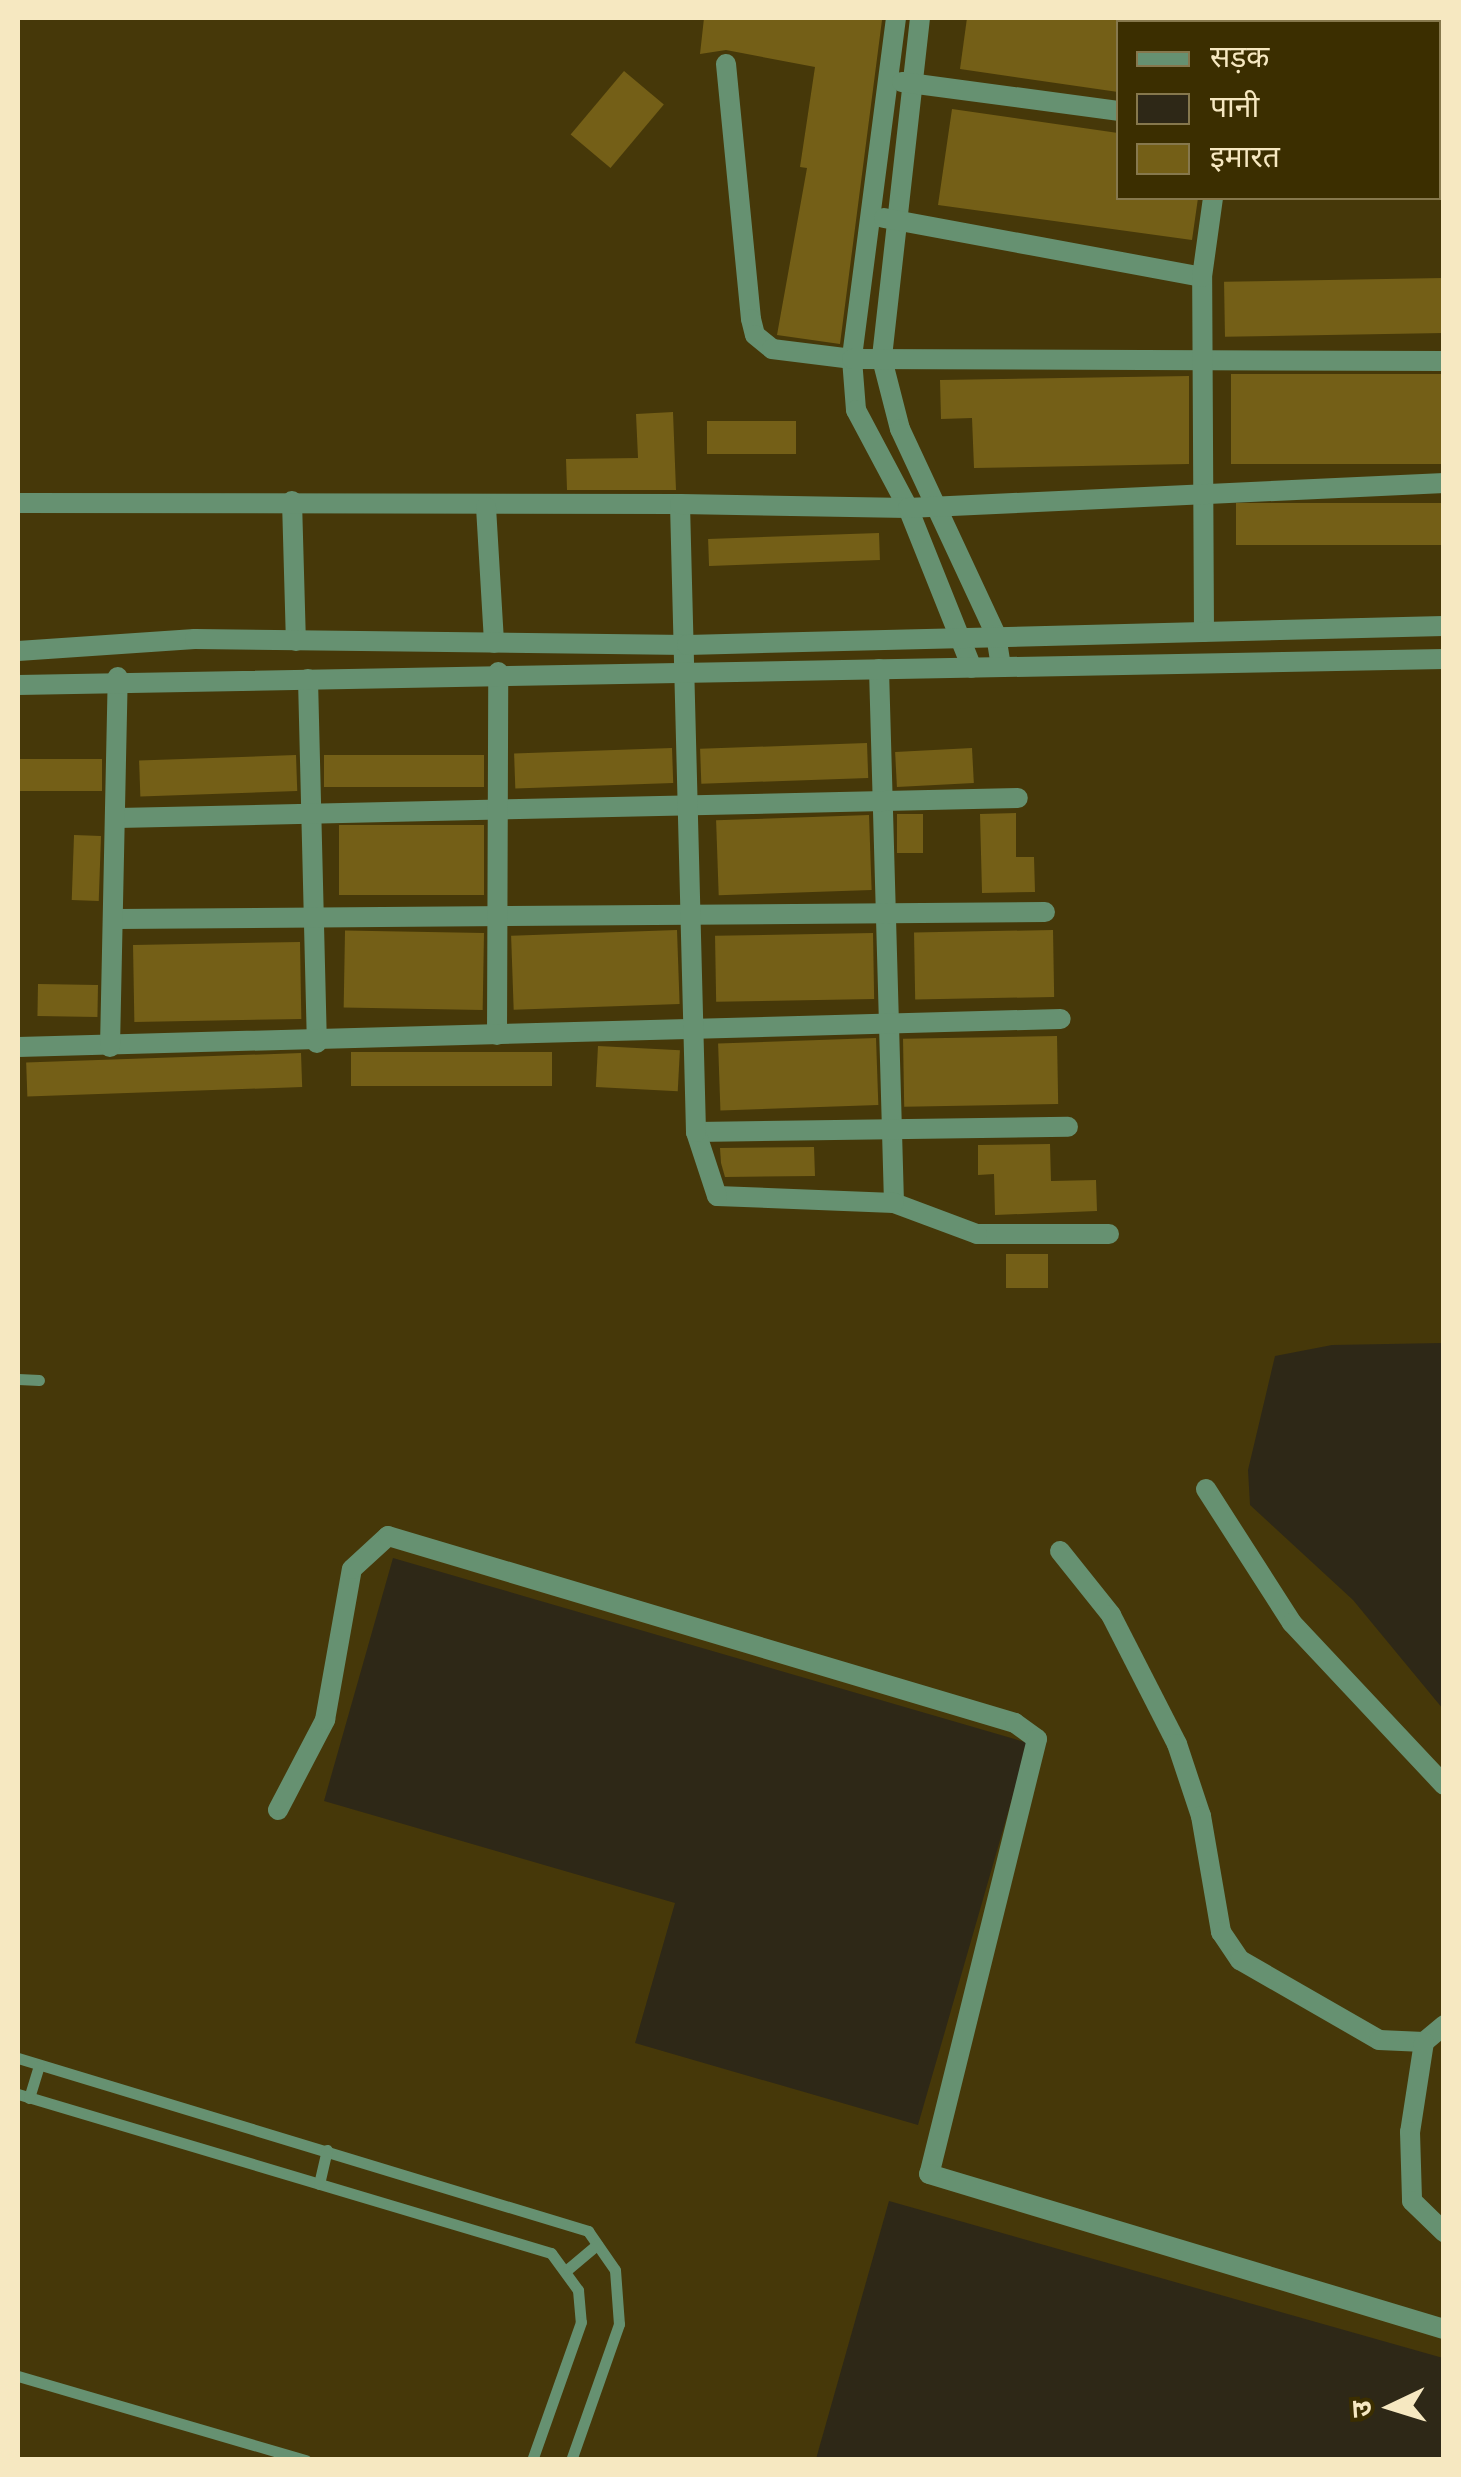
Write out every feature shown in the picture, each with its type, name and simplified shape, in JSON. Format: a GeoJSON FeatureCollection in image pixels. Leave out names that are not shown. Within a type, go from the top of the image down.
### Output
{"type":"FeatureCollection","features":[{"type":"Feature","properties":{"kind":"street"},"geometry":{"type":"LineString","coordinates":[[896,18],[852,359],[862,424],[908,508],[965,634],[972,668]]}},
{"type":"Feature","properties":{"kind":"street"},"geometry":{"type":"LineString","coordinates":[[920,18],[882,359],[900,429],[996,635],[1001,667]]}},
{"type":"Feature","properties":{"kind":"street"},"geometry":{"type":"LineString","coordinates":[[1420,18],[1444,20]]}},
{"type":"Feature","properties":{"kind":"street"},"geometry":{"type":"LineString","coordinates":[[726,64],[755,335],[772,349],[852,359],[1444,362]]}},
{"type":"Feature","properties":{"kind":"street"},"geometry":{"type":"LineString","coordinates":[[890,81],[1116,111]]}},
{"type":"Feature","properties":{"kind":"street"},"geometry":{"type":"LineString","coordinates":[[1204,632],[1202,278],[1212,200]]}},
{"type":"Feature","properties":{"kind":"street"},"geometry":{"type":"LineString","coordinates":[[872,216],[1202,278]]}},
{"type":"Feature","properties":{"kind":"street"},"geometry":{"type":"LineString","coordinates":[[18,503],[292,501],[486,507],[680,504],[908,508],[1444,483]]}},
{"type":"Feature","properties":{"kind":"street"},"geometry":{"type":"LineString","coordinates":[[292,501],[296,641]]}},
{"type":"Feature","properties":{"kind":"street"},"geometry":{"type":"LineString","coordinates":[[680,504],[688,645],[696,1132],[717,1196],[894,1204],[978,1234],[1109,1234]]}},
{"type":"Feature","properties":{"kind":"street"},"geometry":{"type":"LineString","coordinates":[[486,507],[494,643]]}},
{"type":"Feature","properties":{"kind":"street"},"geometry":{"type":"LineString","coordinates":[[18,650],[296,641],[688,645],[965,634],[1444,626]]}},
{"type":"Feature","properties":{"kind":"street"},"geometry":{"type":"LineString","coordinates":[[18,684],[118,677],[308,679],[688,668],[879,670],[1444,659]]}},
{"type":"Feature","properties":{"kind":"street"},"geometry":{"type":"LineString","coordinates":[[879,670],[885,798],[885,1024],[896,1127],[894,1204]]}},
{"type":"Feature","properties":{"kind":"street"},"geometry":{"type":"LineString","coordinates":[[497,1035],[498,672]]}},
{"type":"Feature","properties":{"kind":"street"},"geometry":{"type":"LineString","coordinates":[[110,1047],[116,920],[118,677]]}},
{"type":"Feature","properties":{"kind":"street"},"geometry":{"type":"LineString","coordinates":[[308,679],[308,808],[317,1044]]}},
{"type":"Feature","properties":{"kind":"street"},"geometry":{"type":"LineString","coordinates":[[118,818],[308,808],[496,811],[885,798],[1018,798]]}},
{"type":"Feature","properties":{"kind":"street"},"geometry":{"type":"LineString","coordinates":[[116,920],[884,919],[1046,912]]}},
{"type":"Feature","properties":{"kind":"street"},"geometry":{"type":"LineString","coordinates":[[18,1047],[317,1044],[692,1026],[1062,1020]]}},
{"type":"Feature","properties":{"kind":"street"},"geometry":{"type":"LineString","coordinates":[[696,1132],[1068,1127]]}},
{"type":"Feature","properties":{"kind":"street"},"geometry":{"type":"LineString","coordinates":[[1206,1489],[1292,1622],[1444,1784]]}},
{"type":"Feature","properties":{"kind":"street"},"geometry":{"type":"LineString","coordinates":[[278,1810],[325,1720],[352,1569],[388,1536],[1015,1723],[1037,1739],[928,2174],[1444,2329]]}},
{"type":"Feature","properties":{"kind":"street"},"geometry":{"type":"LineString","coordinates":[[1060,1552],[1110,1615],[1177,1744],[1201,1816],[1221,1932],[1240,1960],[1379,2040],[1424,2042]]}},
{"type":"Feature","properties":{"kind":"street"},"geometry":{"type":"LineString","coordinates":[[1444,2025],[1424,2042],[1410,2132],[1412,2201],[1444,2232]]}},
{"type":"Feature","properties":{"kind":"lane"},"geometry":{"type":"LineString","coordinates":[[18,1379],[39,1380]]}},
{"type":"Feature","properties":{"kind":"lane"},"geometry":{"type":"LineString","coordinates":[[18,2058],[554,2215],[588,2231],[615,2270],[620,2324],[571,2460]]}},
{"type":"Feature","properties":{"kind":"lane"},"geometry":{"type":"LineString","coordinates":[[39,2066],[23,2096],[530,2245],[568,2268],[581,2322],[532,2460]]}},
{"type":"Feature","properties":{"kind":"lane"},"geometry":{"type":"LineString","coordinates":[[319,2184],[327,2150]]}},
{"type":"Feature","properties":{"kind":"lane"},"geometry":{"type":"LineString","coordinates":[[568,2268],[597,2245]]}},
{"type":"Feature","properties":{"kind":"lane"},"geometry":{"type":"LineString","coordinates":[[18,2376],[306,2460]]}},
{"type":"Feature","properties":{"kind":"water"},"geometry":{"type":"Polygon","coordinates":[[[1444,1343],[1443,1709],[1353,1600],[1250,1505],[1248,1470],[1275,1356],[1332,1345],[1444,1343]]]}},
{"type":"Feature","properties":{"kind":"water"},"geometry":{"type":"Polygon","coordinates":[[[393,1558],[1028,1743],[918,2125],[635,2043],[675,1903],[324,1801],[393,1558]]]}},
{"type":"Feature","properties":{"kind":"water"},"geometry":{"type":"Polygon","coordinates":[[[889,2201],[1443,2358],[1443,2459],[816,2459],[889,2201]]]}},
{"type":"Feature","properties":{"kind":"building"},"geometry":{"type":"Polygon","coordinates":[[[704,18],[882,20],[840,344],[777,335],[807,168],[800,167],[815,67],[726,50],[700,54],[704,18]]]}},
{"type":"Feature","properties":{"kind":"building"},"geometry":{"type":"Polygon","coordinates":[[[967,18],[1118,18],[1116,92],[960,69],[967,18]]]}},
{"type":"Feature","properties":{"kind":"building"},"geometry":{"type":"Polygon","coordinates":[[[624,71],[664,104],[610,168],[571,135],[624,71]]]}},
{"type":"Feature","properties":{"kind":"building"},"geometry":{"type":"Polygon","coordinates":[[[952,109],[1116,133],[1116,200],[1198,200],[1192,240],[938,205],[952,109]]]}},
{"type":"Feature","properties":{"kind":"building"},"geometry":{"type":"Polygon","coordinates":[[[1443,278],[1444,333],[1225,337],[1224,282],[1443,278]]]}},
{"type":"Feature","properties":{"kind":"building"},"geometry":{"type":"Polygon","coordinates":[[[1231,374],[1444,374],[1444,464],[1231,464],[1231,374]]]}},
{"type":"Feature","properties":{"kind":"building"},"geometry":{"type":"Polygon","coordinates":[[[1189,376],[1189,464],[974,468],[972,418],[941,419],[940,380],[1189,376]]]}},
{"type":"Feature","properties":{"kind":"building"},"geometry":{"type":"Polygon","coordinates":[[[673,412],[676,490],[567,490],[566,459],[638,458],[636,414],[673,412]]]}},
{"type":"Feature","properties":{"kind":"building"},"geometry":{"type":"Polygon","coordinates":[[[707,421],[796,421],[796,454],[707,454],[707,421]]]}},
{"type":"Feature","properties":{"kind":"building"},"geometry":{"type":"Polygon","coordinates":[[[1236,503],[1444,503],[1444,545],[1236,545],[1236,503]]]}},
{"type":"Feature","properties":{"kind":"building"},"geometry":{"type":"Polygon","coordinates":[[[879,533],[880,560],[709,566],[708,539],[879,533]]]}},
{"type":"Feature","properties":{"kind":"building"},"geometry":{"type":"Polygon","coordinates":[[[867,743],[868,778],[701,784],[700,749],[867,743]]]}},
{"type":"Feature","properties":{"kind":"building"},"geometry":{"type":"Polygon","coordinates":[[[672,748],[673,783],[515,788],[514,754],[672,748]]]}},
{"type":"Feature","properties":{"kind":"building"},"geometry":{"type":"Polygon","coordinates":[[[972,748],[974,783],[897,787],[895,752],[972,748]]]}},
{"type":"Feature","properties":{"kind":"building"},"geometry":{"type":"Polygon","coordinates":[[[296,755],[297,791],[140,796],[139,760],[296,755]]]}},
{"type":"Feature","properties":{"kind":"building"},"geometry":{"type":"Polygon","coordinates":[[[324,755],[484,755],[484,787],[324,787],[324,755]]]}},
{"type":"Feature","properties":{"kind":"building"},"geometry":{"type":"Polygon","coordinates":[[[18,759],[102,759],[102,791],[18,791],[18,759]]]}},
{"type":"Feature","properties":{"kind":"building"},"geometry":{"type":"Polygon","coordinates":[[[1016,813],[1016,857],[1034,857],[1035,892],[982,893],[980,814],[1016,813]]]}},
{"type":"Feature","properties":{"kind":"building"},"geometry":{"type":"Polygon","coordinates":[[[897,814],[923,814],[923,853],[897,853],[897,814]]]}},
{"type":"Feature","properties":{"kind":"building"},"geometry":{"type":"Polygon","coordinates":[[[869,815],[872,890],[719,895],[716,820],[869,815]]]}},
{"type":"Feature","properties":{"kind":"building"},"geometry":{"type":"Polygon","coordinates":[[[339,825],[484,825],[484,895],[339,895],[339,825]]]}},
{"type":"Feature","properties":{"kind":"building"},"geometry":{"type":"Polygon","coordinates":[[[74,835],[101,836],[99,901],[72,900],[74,835]]]}},
{"type":"Feature","properties":{"kind":"building"},"geometry":{"type":"Polygon","coordinates":[[[677,930],[680,1004],[514,1010],[511,936],[677,930]]]}},
{"type":"Feature","properties":{"kind":"building"},"geometry":{"type":"Polygon","coordinates":[[[1053,930],[1054,997],[915,999],[914,932],[1053,930]]]}},
{"type":"Feature","properties":{"kind":"building"},"geometry":{"type":"Polygon","coordinates":[[[345,931],[484,933],[483,1010],[344,1008],[345,931]]]}},
{"type":"Feature","properties":{"kind":"building"},"geometry":{"type":"Polygon","coordinates":[[[873,933],[874,999],[716,1002],[715,936],[873,933]]]}},
{"type":"Feature","properties":{"kind":"building"},"geometry":{"type":"Polygon","coordinates":[[[300,942],[301,1019],[134,1022],[133,945],[300,942]]]}},
{"type":"Feature","properties":{"kind":"building"},"geometry":{"type":"Polygon","coordinates":[[[38,984],[98,985],[97,1017],[37,1016],[38,984]]]}},
{"type":"Feature","properties":{"kind":"building"},"geometry":{"type":"Polygon","coordinates":[[[1057,1036],[1058,1104],[904,1107],[903,1039],[1057,1036]]]}},
{"type":"Feature","properties":{"kind":"building"},"geometry":{"type":"Polygon","coordinates":[[[876,1038],[878,1105],[720,1110],[718,1044],[876,1038]]]}},
{"type":"Feature","properties":{"kind":"building"},"geometry":{"type":"Polygon","coordinates":[[[598,1046],[680,1050],[678,1091],[596,1087],[598,1046]]]}},
{"type":"Feature","properties":{"kind":"building"},"geometry":{"type":"Polygon","coordinates":[[[351,1052],[552,1052],[552,1086],[351,1086],[351,1052]]]}},
{"type":"Feature","properties":{"kind":"building"},"geometry":{"type":"Polygon","coordinates":[[[301,1053],[302,1087],[27,1097],[26,1063],[301,1053]]]}},
{"type":"Feature","properties":{"kind":"building"},"geometry":{"type":"Polygon","coordinates":[[[1050,1144],[1051,1181],[1096,1180],[1097,1211],[995,1215],[994,1174],[978,1175],[978,1145],[1050,1144]]]}},
{"type":"Feature","properties":{"kind":"building"},"geometry":{"type":"Polygon","coordinates":[[[814,1147],[815,1176],[725,1177],[721,1163],[720,1148],[814,1147]]]}},
{"type":"Feature","properties":{"kind":"building"},"geometry":{"type":"Polygon","coordinates":[[[1006,1254],[1048,1254],[1048,1288],[1006,1288],[1006,1254]]]}}]}
